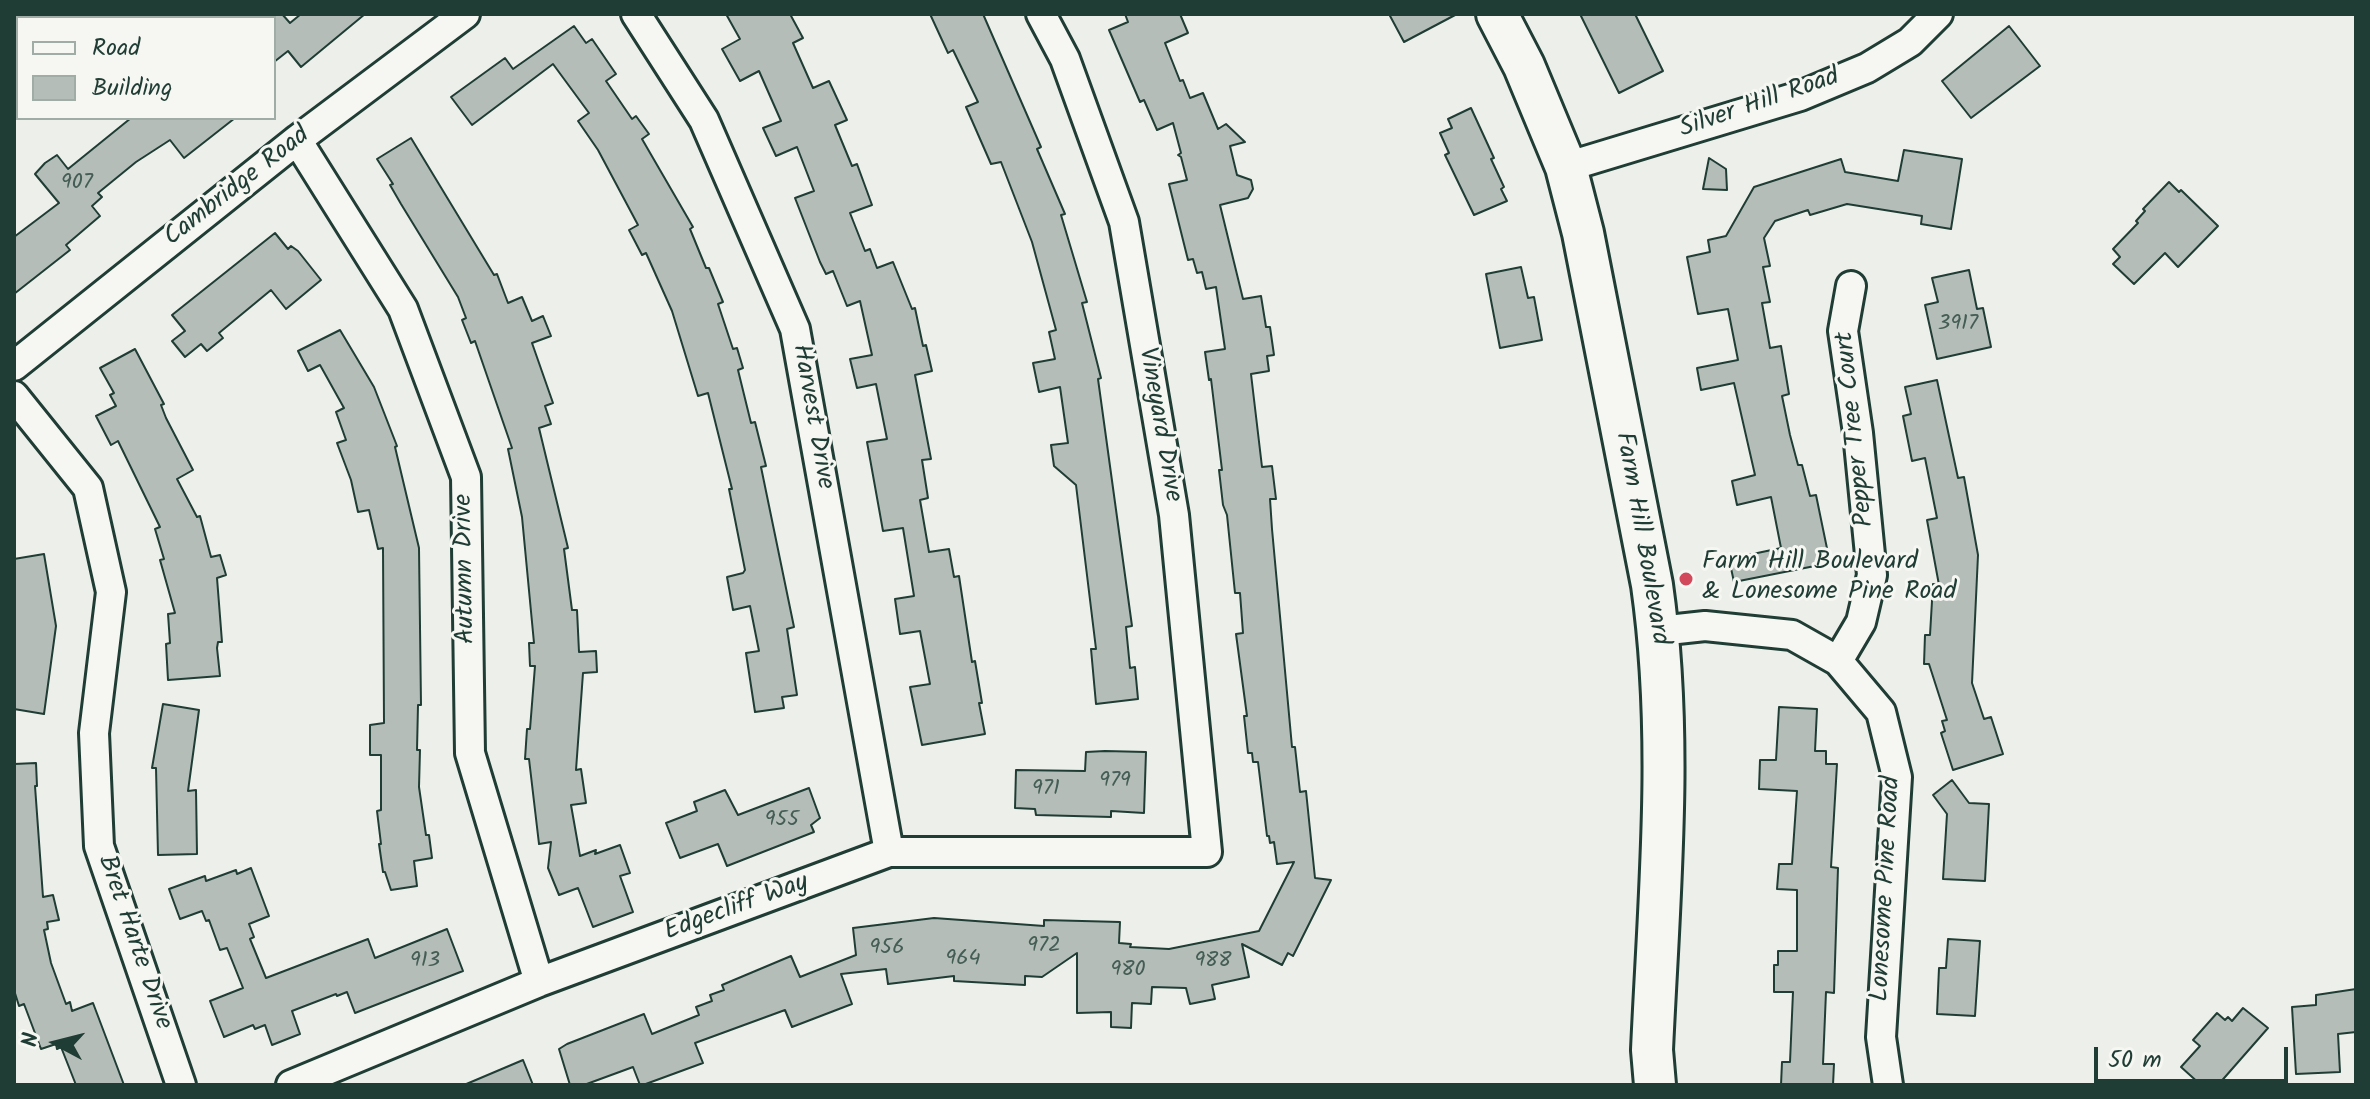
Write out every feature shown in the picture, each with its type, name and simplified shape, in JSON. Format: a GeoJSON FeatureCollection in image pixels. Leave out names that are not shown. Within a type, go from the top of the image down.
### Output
{"type":"FeatureCollection","features":[{"type":"Feature","properties":{"kind":"main road","name":"Farm Hill Boulevard"},"geometry":{"type":"LineString","coordinates":[[1497,14],[1524,66],[1566,167],[1585,244],[1659,631],[1664,720],[1652,1050],[1655,1085]]}},
{"type":"Feature","properties":{"kind":"street","name":"Cambridge Road"},"geometry":{"type":"LineString","coordinates":[[14,366],[297,140],[465,14]]}},
{"type":"Feature","properties":{"kind":"street","name":"Harvest Drive"},"geometry":{"type":"LineString","coordinates":[[636,14],[704,120],[795,329],[889,852]]}},
{"type":"Feature","properties":{"kind":"street","name":"Vineyard Drive"},"geometry":{"type":"LineString","coordinates":[[1041,14],[1065,59],[1124,222],[1174,515],[1207,852]]}},
{"type":"Feature","properties":{"kind":"street","name":"Silver Hill Road"},"geometry":{"type":"LineString","coordinates":[[1566,167],[1800,96],[1867,68],[1910,42],[1938,14]]}},
{"type":"Feature","properties":{"kind":"street","name":"Autumn Drive"},"geometry":{"type":"LineString","coordinates":[[297,140],[403,309],[466,477],[470,753],[539,982]]}},
{"type":"Feature","properties":{"kind":"street","name":"Pepper Tree Court"},"geometry":{"type":"LineString","coordinates":[[1838,661],[1861,622],[1872,575],[1858,433],[1843,331],[1851,286]]}},
{"type":"Feature","properties":{"kind":"street","name":"Bret Harte Drive"},"geometry":{"type":"LineString","coordinates":[[14,396],[88,488],[111,592],[94,733],[99,846],[181,1085]]}},
{"type":"Feature","properties":{"kind":"street"},"geometry":{"type":"LineString","coordinates":[[1659,631],[1705,626],[1792,635],[1838,661]]}},
{"type":"Feature","properties":{"kind":"street","name":"Lonesome Pine Road"},"geometry":{"type":"LineString","coordinates":[[1838,661],[1881,712],[1897,777],[1881,1037],[1888,1085]]}},
{"type":"Feature","properties":{"kind":"street","name":"Edgecliff Way"},"geometry":{"type":"LineString","coordinates":[[291,1085],[539,982],[889,852],[1207,852]]}},
{"type":"Feature","properties":{"kind":"building"},"geometry":{"type":"Polygon","coordinates":[[[282,14],[290,23],[301,14],[365,14],[301,67],[288,51],[276,60],[274,16],[282,14]]]}},
{"type":"Feature","properties":{"kind":"building"},"geometry":{"type":"Polygon","coordinates":[[[726,14],[790,14],[803,38],[793,43],[813,88],[829,81],[847,120],[835,125],[852,166],[857,164],[872,205],[850,213],[865,251],[870,249],[877,268],[893,262],[912,309],[915,308],[932,371],[915,375],[931,459],[922,460],[928,498],[920,500],[929,552],[949,549],[954,577],[959,576],[985,734],[922,745],[910,687],[930,684],[920,631],[900,634],[895,599],[914,596],[903,528],[883,531],[867,442],[887,439],[876,384],[857,388],[850,359],[872,355],[860,301],[847,306],[833,271],[826,274],[820,262],[795,198],[814,191],[797,147],[776,156],[763,128],[781,121],[759,71],[740,81],[722,49],[740,39],[726,14]]]}},
{"type":"Feature","properties":{"kind":"building"},"geometry":{"type":"Polygon","coordinates":[[[930,14],[983,14],[1041,147],[1037,149],[1065,214],[1061,215],[1087,302],[1082,303],[1101,378],[1098,379],[1132,626],[1126,627],[1130,668],[1135,667],[1138,699],[1096,704],[1091,649],[1096,649],[1076,485],[1054,466],[1051,445],[1068,443],[1060,387],[1039,392],[1033,363],[1055,359],[1049,332],[1056,330],[1032,242],[1001,162],[991,164],[966,107],[978,102],[953,50],[948,53],[930,14]]]}},
{"type":"Feature","properties":{"kind":"building"},"geometry":{"type":"Polygon","coordinates":[[[1125,14],[1180,14],[1188,33],[1165,43],[1180,81],[1183,80],[1190,98],[1203,93],[1218,129],[1226,124],[1245,142],[1230,146],[1237,175],[1251,180],[1253,189],[1248,198],[1220,205],[1243,299],[1261,296],[1266,327],[1270,327],[1274,355],[1267,356],[1269,371],[1251,374],[1262,467],[1272,466],[1276,499],[1270,499],[1292,747],[1295,747],[1300,792],[1306,791],[1315,878],[1331,880],[1293,956],[1288,953],[1282,965],[1242,944],[1249,977],[1212,985],[1215,999],[1190,1004],[1186,988],[1152,987],[1151,1004],[1132,1003],[1131,1028],[1111,1027],[1111,1012],[1077,1013],[1077,953],[1042,977],[1025,976],[1025,985],[954,981],[954,976],[888,984],[886,969],[841,974],[852,1004],[792,1027],[785,1010],[695,1043],[703,1063],[643,1085],[640,1085],[633,1067],[584,1085],[570,1085],[559,1049],[567,1044],[644,1014],[652,1034],[699,1015],[696,1007],[712,1001],[710,995],[724,990],[722,985],[791,956],[800,977],[856,955],[853,928],[934,918],[1044,926],[1044,920],[1120,922],[1119,943],[1131,944],[1130,947],[1169,949],[1259,931],[1294,862],[1277,864],[1274,842],[1270,843],[1267,836],[1258,762],[1253,762],[1252,753],[1248,753],[1244,716],[1247,716],[1236,634],[1243,633],[1240,593],[1235,593],[1211,379],[1205,352],[1225,349],[1216,287],[1206,289],[1202,272],[1197,273],[1193,259],[1188,260],[1169,184],[1187,180],[1178,155],[1181,153],[1173,123],[1157,130],[1144,100],[1140,102],[1109,30],[1128,22],[1125,14]]]}},
{"type":"Feature","properties":{"kind":"building"},"geometry":{"type":"Polygon","coordinates":[[[1389,14],[1457,14],[1404,42],[1389,14]]]}},
{"type":"Feature","properties":{"kind":"building"},"geometry":{"type":"Polygon","coordinates":[[[1580,14],[1635,14],[1663,71],[1619,93],[1580,14]]]}},
{"type":"Feature","properties":{"kind":"building"},"geometry":{"type":"Polygon","coordinates":[[[574,26],[586,43],[592,39],[616,74],[606,81],[632,119],[636,116],[649,134],[642,139],[693,227],[690,229],[723,302],[718,304],[733,349],[737,348],[743,368],[738,370],[766,466],[761,467],[794,627],[787,629],[797,695],[782,697],[784,708],[755,712],[746,653],[759,651],[750,606],[733,610],[727,577],[745,570],[729,489],[732,489],[708,393],[698,396],[672,311],[646,253],[642,255],[629,230],[638,225],[598,150],[578,121],[589,113],[553,64],[472,125],[451,97],[505,58],[513,69],[574,26]]]}},
{"type":"Feature","properties":{"kind":"building"},"geometry":{"type":"Polygon","coordinates":[[[2009,26],[2040,66],[1971,118],[1942,81],[2009,26]]]}},
{"type":"Feature","properties":{"kind":"building"},"geometry":{"type":"Polygon","coordinates":[[[1471,108],[1494,158],[1491,159],[1507,201],[1474,215],[1445,155],[1449,153],[1440,133],[1452,128],[1448,119],[1471,108]]]}},
{"type":"Feature","properties":{"kind":"building"},"geometry":{"type":"Polygon","coordinates":[[[129,120],[232,120],[184,158],[170,140],[136,162],[98,193],[102,197],[92,206],[100,216],[66,245],[70,250],[14,294],[14,237],[59,203],[35,174],[57,155],[68,169],[129,120]]]}},
{"type":"Feature","properties":{"kind":"building"},"geometry":{"type":"Polygon","coordinates":[[[411,138],[494,275],[497,274],[508,303],[522,297],[532,321],[543,316],[551,336],[532,343],[553,403],[545,406],[551,424],[539,428],[568,548],[564,549],[572,610],[577,610],[579,652],[596,651],[597,672],[583,673],[576,770],[581,769],[586,803],[571,805],[580,856],[620,845],[630,873],[620,876],[633,912],[593,927],[578,888],[559,895],[548,868],[551,842],[539,844],[529,759],[525,759],[535,666],[530,666],[529,643],[534,643],[522,517],[508,449],[512,448],[475,341],[471,343],[462,320],[466,318],[458,297],[377,159],[411,138]]]}},
{"type":"Feature","properties":{"kind":"building"},"geometry":{"type":"Polygon","coordinates":[[[1904,150],[1962,159],[1951,229],[1921,224],[1922,216],[1847,204],[1810,215],[1808,210],[1775,221],[1764,238],[1770,266],[1763,267],[1770,302],[1762,303],[1770,348],[1781,346],[1789,394],[1782,396],[1790,435],[1810,496],[1816,495],[1830,563],[1734,582],[1729,559],[1781,548],[1771,497],[1737,505],[1732,481],[1755,475],[1734,383],[1701,390],[1697,368],[1738,360],[1728,309],[1698,314],[1687,257],[1710,252],[1708,240],[1726,236],[1754,187],[1841,159],[1845,172],[1898,181],[1904,150]]]}},
{"type":"Feature","properties":{"kind":"building"},"geometry":{"type":"Polygon","coordinates":[[[1709,158],[1726,169],[1727,190],[1703,189],[1709,158]]]}},
{"type":"Feature","properties":{"kind":"building"},"geometry":{"type":"Polygon","coordinates":[[[2169,182],[2218,226],[2178,267],[2165,253],[2134,284],[2113,264],[2120,257],[2113,249],[2138,223],[2136,221],[2145,211],[2143,209],[2169,182]]]}},
{"type":"Feature","properties":{"kind":"building"},"geometry":{"type":"Polygon","coordinates":[[[275,233],[288,249],[291,246],[298,251],[321,280],[286,309],[271,290],[219,333],[223,338],[207,351],[201,344],[185,357],[172,341],[185,331],[172,315],[275,233]]]}},
{"type":"Feature","properties":{"kind":"building"},"geometry":{"type":"Polygon","coordinates":[[[1521,267],[1528,298],[1534,297],[1542,340],[1500,348],[1486,274],[1521,267]]]}},
{"type":"Feature","properties":{"kind":"building"},"geometry":{"type":"Polygon","coordinates":[[[1969,270],[1977,309],[1983,308],[1991,347],[1937,359],[1925,305],[1938,302],[1932,278],[1969,270]]]}},
{"type":"Feature","properties":{"kind":"building"},"geometry":{"type":"Polygon","coordinates":[[[340,330],[374,387],[397,446],[419,548],[421,705],[418,705],[417,750],[420,750],[419,787],[432,858],[414,861],[417,886],[391,890],[383,872],[379,844],[377,811],[381,810],[381,755],[370,755],[370,725],[384,723],[383,548],[378,549],[369,510],[358,512],[351,480],[337,443],[346,440],[336,412],[344,408],[320,365],[308,371],[298,351],[340,330]]]}},
{"type":"Feature","properties":{"kind":"building"},"geometry":{"type":"Polygon","coordinates":[[[135,349],[193,470],[177,479],[197,517],[200,516],[211,557],[220,555],[226,575],[217,578],[222,642],[218,642],[217,648],[220,676],[168,680],[168,614],[175,613],[160,560],[164,559],[155,529],[160,527],[118,441],[111,445],[96,416],[116,406],[110,395],[114,393],[100,368],[135,349]]]}},
{"type":"Feature","properties":{"kind":"building"},"geometry":{"type":"Polygon","coordinates":[[[1937,380],[1958,478],[1964,477],[1978,555],[1972,683],[1984,719],[1991,717],[2003,754],[1953,770],[1941,733],[1945,731],[1942,721],[1947,720],[1929,664],[1924,664],[1925,635],[1930,635],[1933,584],[1939,585],[1927,520],[1937,518],[1925,458],[1912,461],[1903,416],[1911,414],[1905,387],[1937,380]]]}},
{"type":"Feature","properties":{"kind":"building"},"geometry":{"type":"Polygon","coordinates":[[[44,554],[56,626],[44,714],[14,709],[14,559],[44,554]]]}},
{"type":"Feature","properties":{"kind":"building"},"geometry":{"type":"Polygon","coordinates":[[[163,704],[199,710],[188,791],[196,790],[197,854],[158,855],[156,768],[152,768],[163,704]]]}},
{"type":"Feature","properties":{"kind":"building"},"geometry":{"type":"Polygon","coordinates":[[[1779,707],[1817,709],[1815,751],[1826,751],[1826,764],[1837,764],[1831,867],[1838,868],[1834,993],[1826,992],[1823,1064],[1834,1064],[1833,1085],[1781,1085],[1782,1062],[1790,1062],[1793,992],[1774,992],[1774,965],[1778,965],[1778,951],[1797,951],[1797,890],[1777,889],[1779,864],[1792,864],[1797,791],[1759,789],[1760,760],[1776,760],[1779,707]]]}},
{"type":"Feature","properties":{"kind":"building"},"geometry":{"type":"Polygon","coordinates":[[[1086,752],[1146,752],[1144,813],[1111,811],[1111,817],[1036,815],[1035,809],[1015,808],[1016,770],[1085,771],[1086,752]]]}},
{"type":"Feature","properties":{"kind":"building"},"geometry":{"type":"Polygon","coordinates":[[[36,763],[43,897],[53,895],[59,920],[47,922],[48,929],[44,930],[51,963],[66,1004],[70,1002],[72,1011],[93,1003],[124,1085],[76,1085],[61,1047],[57,1049],[56,1044],[41,1049],[24,1004],[19,1006],[14,990],[14,764],[36,763]]]}},
{"type":"Feature","properties":{"kind":"building"},"geometry":{"type":"Polygon","coordinates":[[[1952,780],[1969,803],[1989,804],[1985,881],[1943,879],[1947,814],[1933,795],[1952,780]]]}},
{"type":"Feature","properties":{"kind":"building"},"geometry":{"type":"Polygon","coordinates":[[[809,788],[820,818],[811,825],[814,832],[727,866],[718,844],[680,858],[666,823],[697,811],[694,802],[725,790],[738,815],[809,788]]]}},
{"type":"Feature","properties":{"kind":"building"},"geometry":{"type":"Polygon","coordinates":[[[251,868],[269,916],[249,924],[254,937],[250,939],[266,978],[368,939],[375,958],[447,929],[463,971],[355,1013],[347,992],[292,1011],[300,1034],[272,1045],[265,1025],[255,1029],[253,1025],[224,1037],[210,1001],[243,988],[227,948],[220,950],[209,920],[206,921],[202,911],[180,919],[169,889],[205,876],[206,881],[251,868]]]}},
{"type":"Feature","properties":{"kind":"building"},"geometry":{"type":"Polygon","coordinates":[[[1948,939],[1980,941],[1975,1016],[1937,1014],[1939,968],[1946,968],[1948,939]]]}},
{"type":"Feature","properties":{"kind":"building"},"geometry":{"type":"Polygon","coordinates":[[[2356,989],[2356,1032],[2338,1034],[2340,1072],[2296,1074],[2292,1007],[2316,1005],[2316,995],[2356,989]]]}},
{"type":"Feature","properties":{"kind":"building"},"geometry":{"type":"Polygon","coordinates":[[[2243,1008],[2268,1028],[2218,1085],[2201,1085],[2181,1067],[2200,1046],[2193,1040],[2217,1013],[2225,1020],[2228,1017],[2232,1021],[2243,1008]]]}},
{"type":"Feature","properties":{"kind":"building"},"geometry":{"type":"Polygon","coordinates":[[[523,1060],[533,1085],[464,1085],[523,1060]]]}},
{"type":"Feature","properties":{"kind":"place","name":"Farm Hill Boulevard & Lonesome Pine Road"},"geometry":{"type":"Point","coordinates":[1686,579]}}]}
